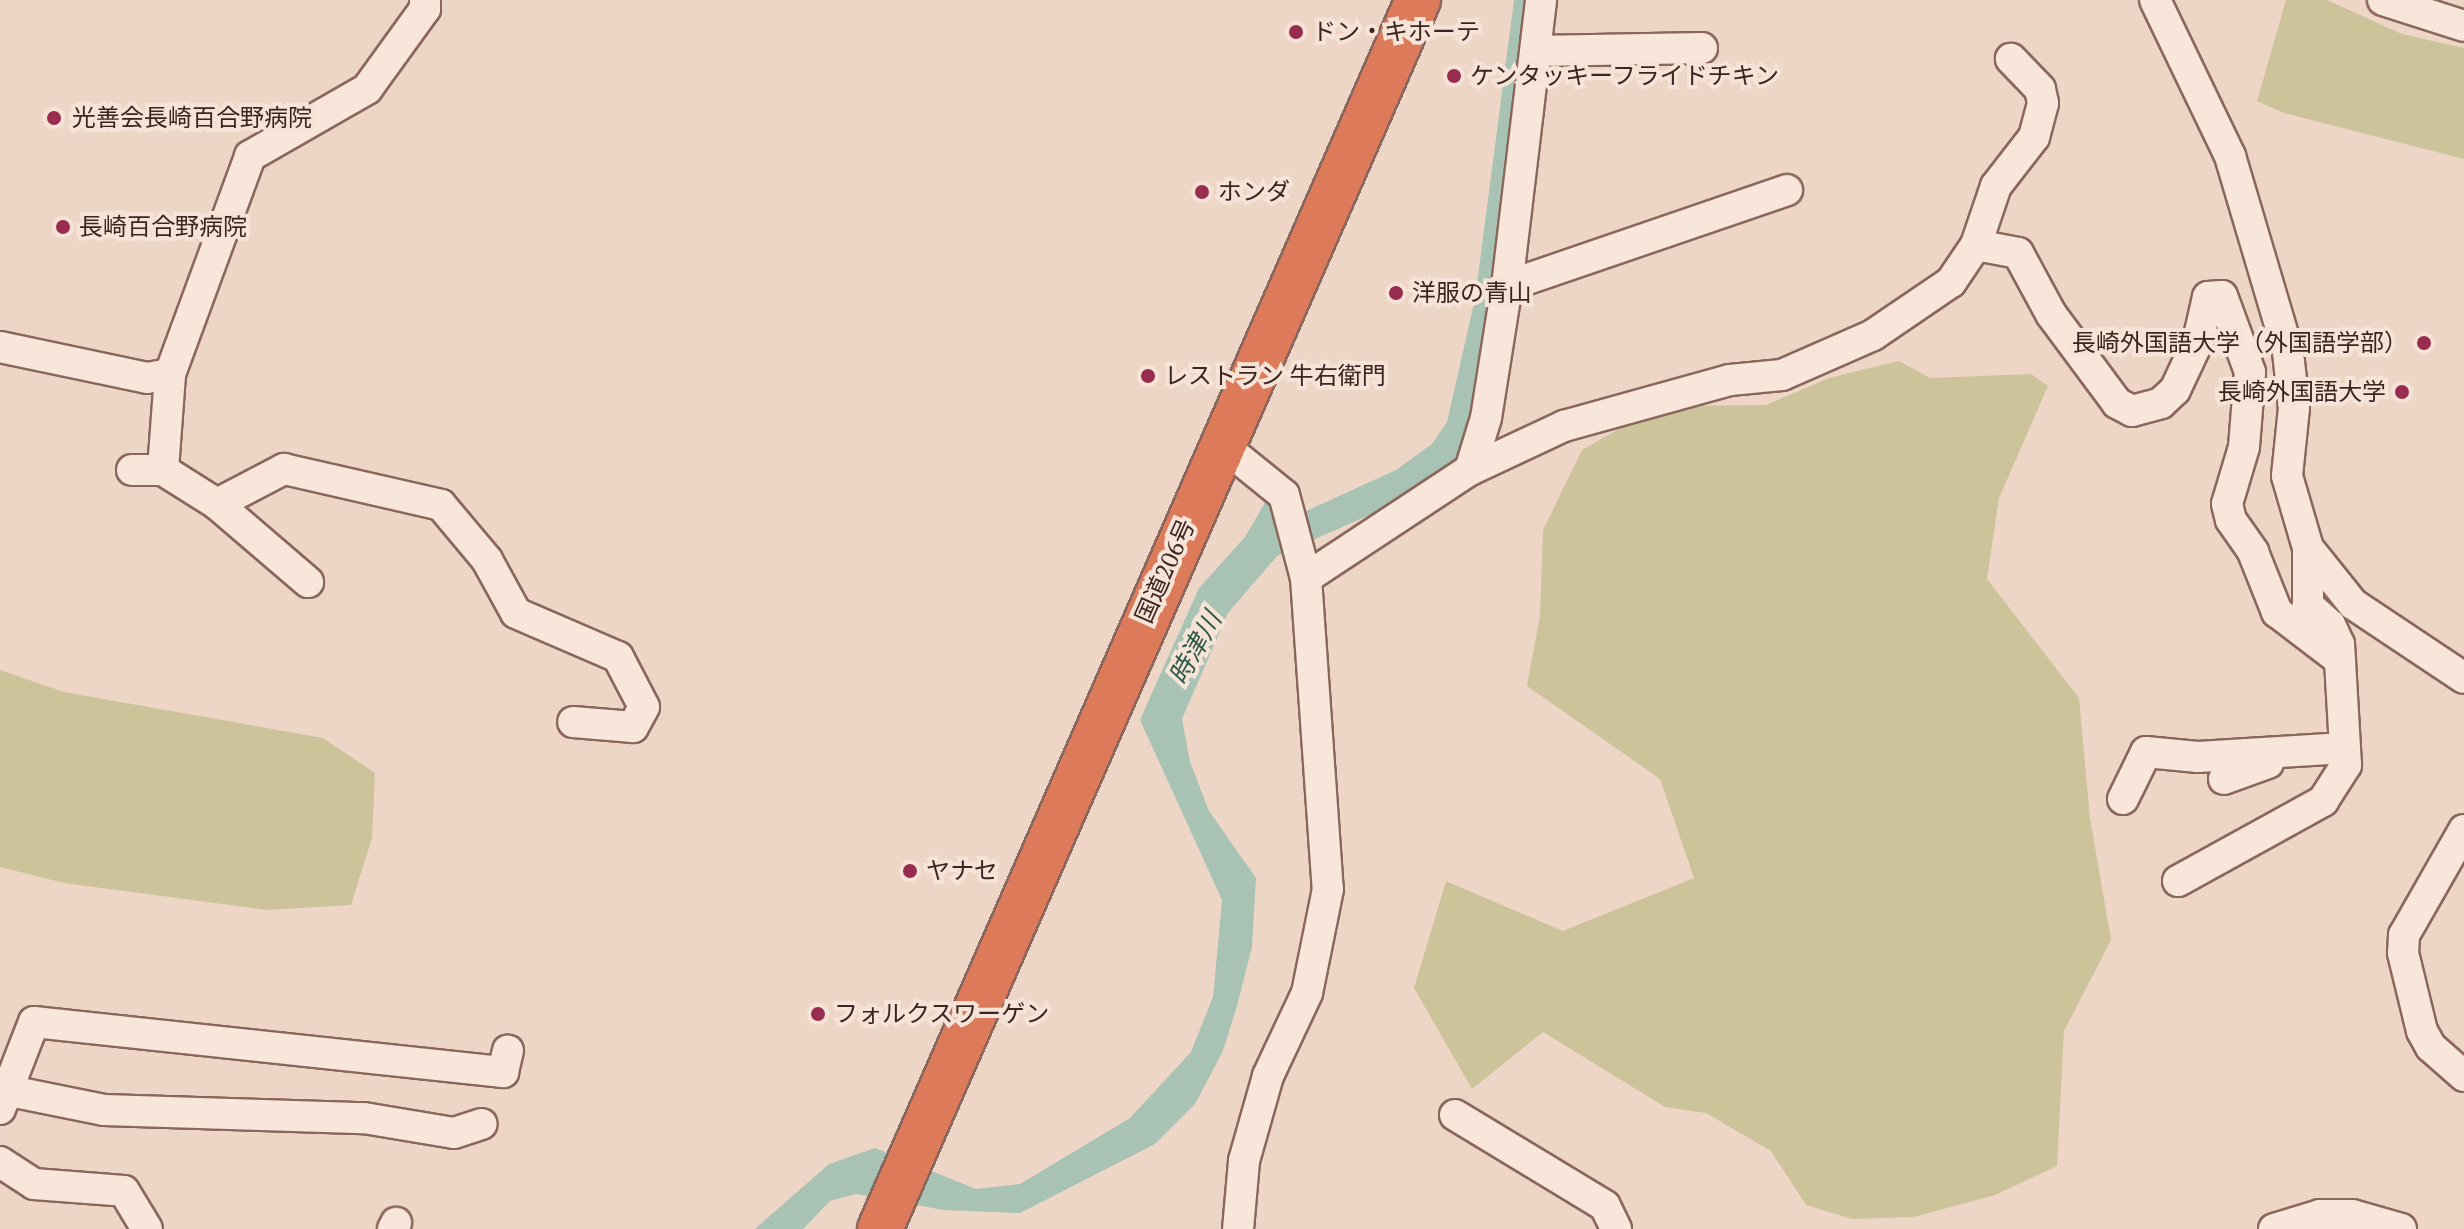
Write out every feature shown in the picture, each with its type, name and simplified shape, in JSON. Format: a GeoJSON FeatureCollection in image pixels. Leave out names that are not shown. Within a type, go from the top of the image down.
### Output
{"type":"FeatureCollection","features":[{"type":"Feature","properties":{"kind":"highway","name":"国道206号"},"geometry":{"type":"LineString","coordinates":[[883,1222],[1418,0]]}},
{"type":"Feature","properties":{"kind":"street"},"geometry":{"type":"LineString","coordinates":[[163,470],[170,374],[250,156],[367,89],[425,9],[425,0]]}},
{"type":"Feature","properties":{"kind":"street"},"geometry":{"type":"LineString","coordinates":[[1470,470],[1486,418],[1507,286],[1541,0]]}},
{"type":"Feature","properties":{"kind":"street"},"geometry":{"type":"LineString","coordinates":[[2155,0],[2230,156],[2288,352],[2294,408],[2287,476],[2308,548],[2308,605],[2330,625],[2340,660],[2346,765],[2323,801],[2178,881]]}},
{"type":"Feature","properties":{"kind":"street"},"geometry":{"type":"LineString","coordinates":[[2383,0],[2464,26]]}},
{"type":"Feature","properties":{"kind":"street"},"geometry":{"type":"LineString","coordinates":[[1537,51],[1702,48]]}},
{"type":"Feature","properties":{"kind":"street"},"geometry":{"type":"LineString","coordinates":[[1306,578],[1470,470],[1564,426],[1730,380],[1782,375],[1873,335],[1951,282],[1976,245],[1996,186],[2034,137],[2043,103],[2040,89],[2011,59]]}},
{"type":"Feature","properties":{"kind":"street"},"geometry":{"type":"LineString","coordinates":[[1507,286],[1787,190]]}},
{"type":"Feature","properties":{"kind":"street"},"geometry":{"type":"LineString","coordinates":[[1976,245],[2018,253],[2051,314],[2117,403],[2132,411],[2161,403],[2175,390],[2198,341],[2208,297],[2222,296],[2250,372],[2244,447],[2227,504],[2231,520],[2253,552],[2277,612],[2340,660]]}},
{"type":"Feature","properties":{"kind":"street"},"geometry":{"type":"LineString","coordinates":[[0,347],[147,378],[170,374]]}},
{"type":"Feature","properties":{"kind":"street"},"geometry":{"type":"LineString","coordinates":[[1221,444],[1284,495],[1306,578],[1328,889],[1307,993],[1268,1076],[1244,1161],[1238,1229]]}},
{"type":"Feature","properties":{"kind":"street"},"geometry":{"type":"LineString","coordinates":[[217,504],[284,469],[441,505],[487,560],[516,613],[618,657],[644,707],[633,727],[573,722]]}},
{"type":"Feature","properties":{"kind":"street"},"geometry":{"type":"LineString","coordinates":[[132,470],[163,470],[217,504],[308,582]]}},
{"type":"Feature","properties":{"kind":"street"},"geometry":{"type":"LineString","coordinates":[[2308,548],[2353,604],[2464,678]]}},
{"type":"Feature","properties":{"kind":"street"},"geometry":{"type":"LineString","coordinates":[[2123,799],[2142,744],[2198,757],[2345,748]]}},
{"type":"Feature","properties":{"kind":"street"},"geometry":{"type":"LineString","coordinates":[[2224,779],[2292,751]]}},
{"type":"Feature","properties":{"kind":"street"},"geometry":{"type":"LineString","coordinates":[[2464,830],[2404,935],[2403,964],[2422,1031],[2431,1047],[2464,1076]]}},
{"type":"Feature","properties":{"kind":"street"},"geometry":{"type":"LineString","coordinates":[[482,1124],[454,1133],[364,1118],[104,1110],[5,1100],[34,1022],[503,1072],[508,1051]]}},
{"type":"Feature","properties":{"kind":"street"},"geometry":{"type":"LineString","coordinates":[[1455,1115],[1605,1206],[1616,1229]]}},
{"type":"Feature","properties":{"kind":"street"},"geometry":{"type":"LineString","coordinates":[[0,1162],[34,1184],[124,1191],[147,1229]]}},
{"type":"Feature","properties":{"kind":"street"},"geometry":{"type":"LineString","coordinates":[[2274,1229],[2336,1215],[2401,1229]]}},
{"type":"Feature","properties":{"kind":"shaded area"},"geometry":{"type":"Polygon","coordinates":[[[2286,0],[2327,0],[2402,34],[2464,48],[2464,159],[2284,113],[2257,101],[2286,0]]]}},
{"type":"Feature","properties":{"kind":"shaded area"},"geometry":{"type":"Polygon","coordinates":[[[1899,361],[1930,378],[2031,374],[2048,386],[1999,498],[1987,579],[2079,698],[2090,818],[2111,940],[2064,1031],[2057,1166],[1995,1195],[1914,1217],[1852,1219],[1806,1205],[1771,1151],[1706,1113],[1665,1107],[1543,1032],[1472,1089],[1414,988],[1446,881],[1563,931],[1694,878],[1660,779],[1527,686],[1540,615],[1543,530],[1582,450],[1633,421],[1676,406],[1766,405],[1829,378],[1899,361]]]}},
{"type":"Feature","properties":{"kind":"shaded area"},"geometry":{"type":"Polygon","coordinates":[[[0,670],[64,692],[323,738],[375,773],[372,838],[351,905],[267,910],[64,883],[0,867],[0,670]]]}},
{"type":"Feature","properties":{"kind":"water","name":"時津川"},"geometry":{"type":"Polygon","coordinates":[[[1514,0],[1535,0],[1470,436],[1453,467],[1430,488],[1277,556],[1228,613],[1182,719],[1190,762],[1209,811],[1256,878],[1252,947],[1237,1006],[1223,1051],[1195,1104],[1155,1144],[1020,1213],[944,1210],[856,1194],[830,1201],[803,1229],[755,1229],[829,1164],[875,1148],[976,1189],[1020,1184],[1130,1118],[1191,1052],[1213,997],[1222,900],[1140,720],[1199,588],[1245,537],[1266,501],[1302,513],[1396,470],[1432,444],[1447,422],[1475,299],[1514,0]]]}},
{"type":"Feature","properties":{"kind":"place","name":"ドン・キホーテ"},"geometry":{"type":"Point","coordinates":[1296,32]}},
{"type":"Feature","properties":{"kind":"place","name":"ケンタッキーフライドチキン"},"geometry":{"type":"Point","coordinates":[1454,76]}},
{"type":"Feature","properties":{"kind":"place","name":"光善会長崎百合野病院"},"geometry":{"type":"Point","coordinates":[54,118]}},
{"type":"Feature","properties":{"kind":"place","name":"ホンダ"},"geometry":{"type":"Point","coordinates":[1202,192]}},
{"type":"Feature","properties":{"kind":"place","name":"長崎百合野病院"},"geometry":{"type":"Point","coordinates":[63,227]}},
{"type":"Feature","properties":{"kind":"place","name":"洋服の青山"},"geometry":{"type":"Point","coordinates":[1396,293]}},
{"type":"Feature","properties":{"kind":"place","name":"長崎外国語大学（外国語学部）"},"geometry":{"type":"Point","coordinates":[2424,343]}},
{"type":"Feature","properties":{"kind":"place","name":"レストラン 牛右衛門"},"geometry":{"type":"Point","coordinates":[1148,376]}},
{"type":"Feature","properties":{"kind":"place","name":"長崎外国語大学"},"geometry":{"type":"Point","coordinates":[2402,392]}},
{"type":"Feature","properties":{"kind":"place","name":"ヤナセ"},"geometry":{"type":"Point","coordinates":[910,871]}},
{"type":"Feature","properties":{"kind":"place","name":"フォルクスワーゲン"},"geometry":{"type":"Point","coordinates":[818,1014]}}]}
